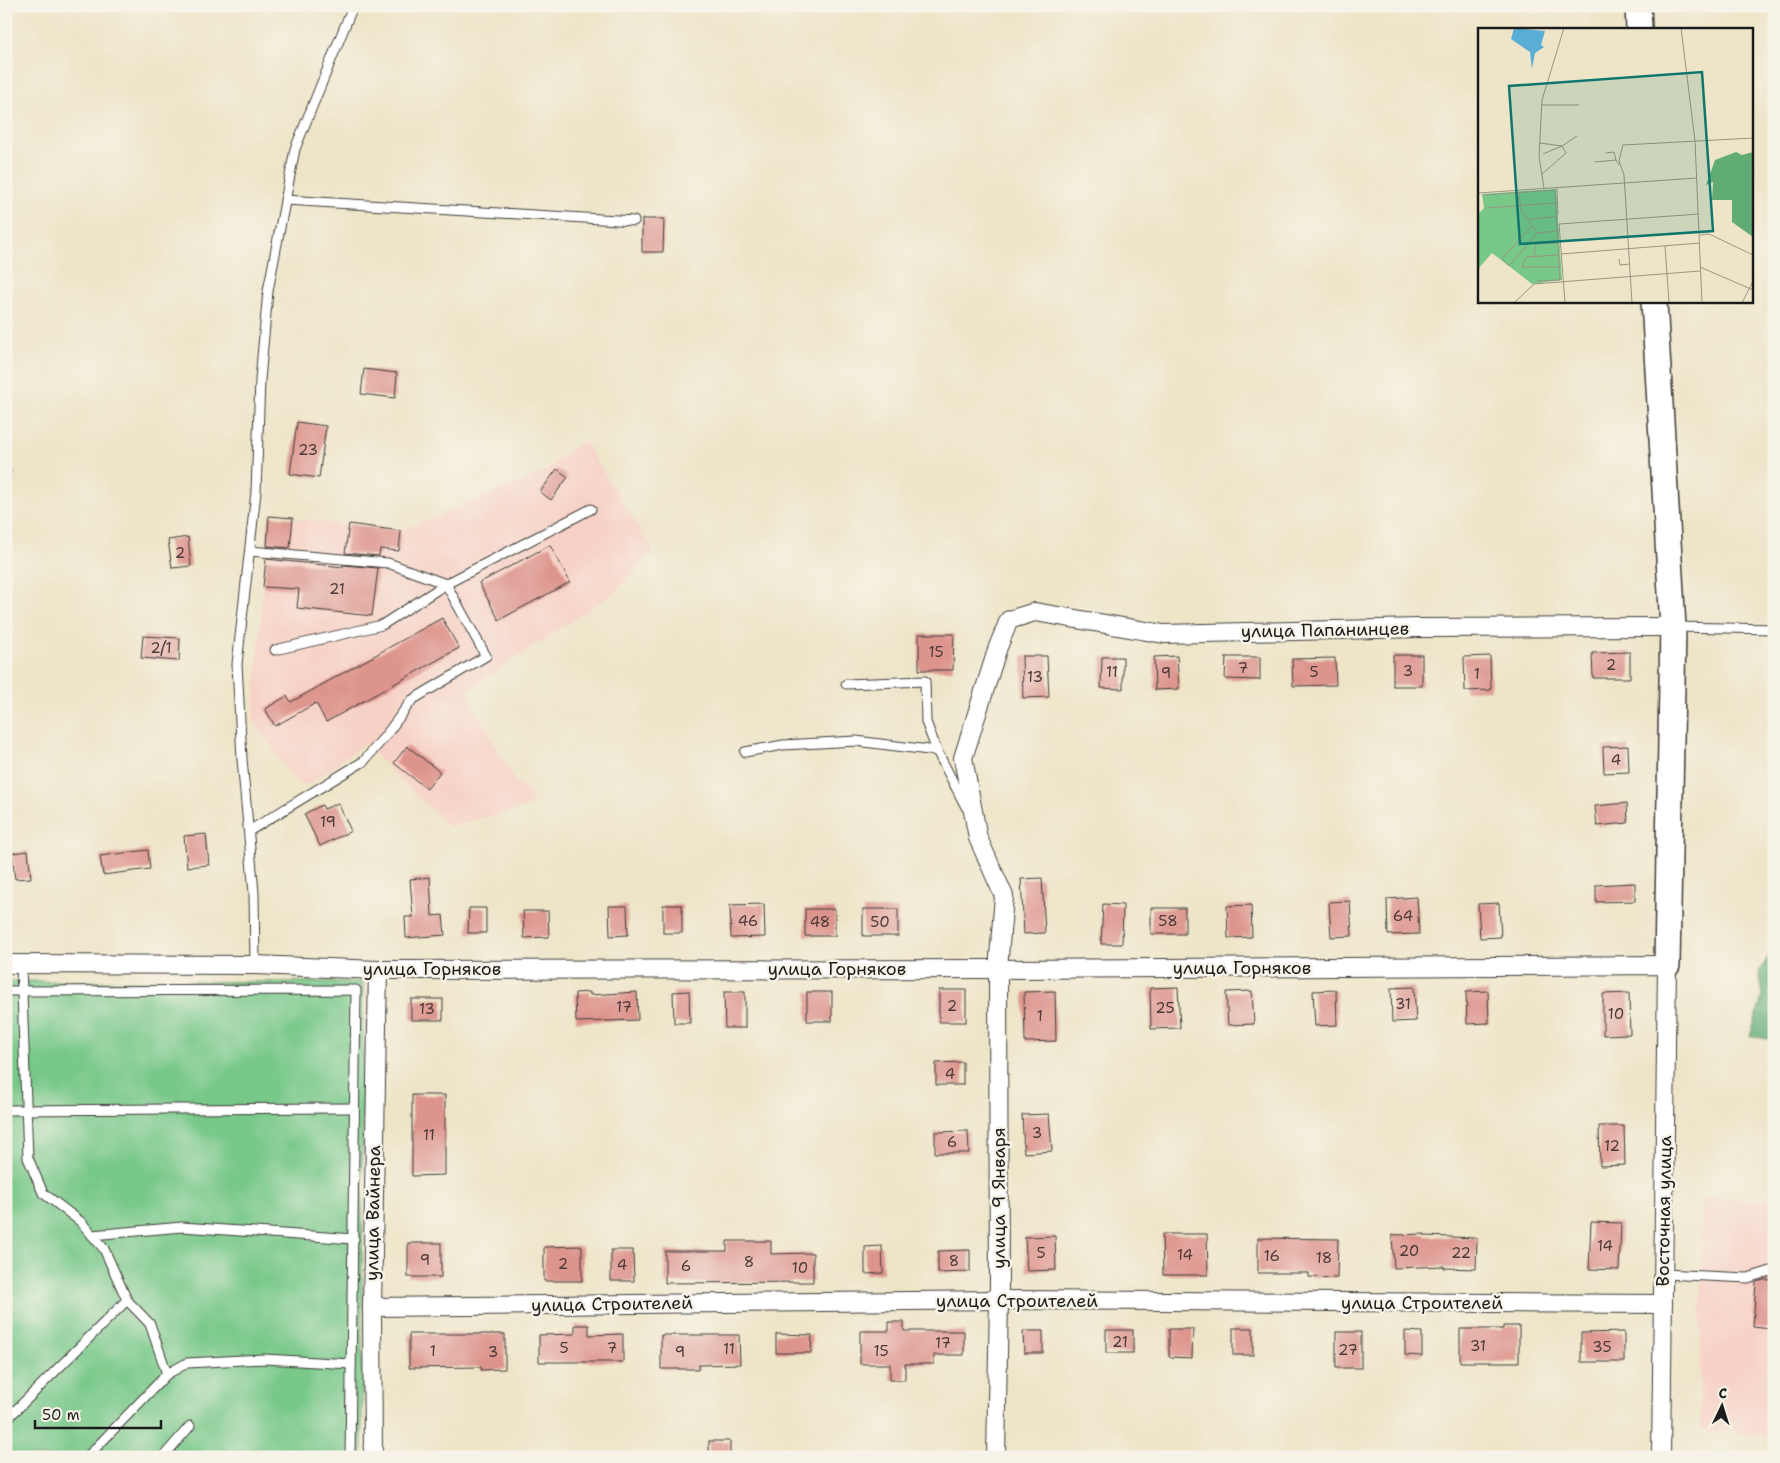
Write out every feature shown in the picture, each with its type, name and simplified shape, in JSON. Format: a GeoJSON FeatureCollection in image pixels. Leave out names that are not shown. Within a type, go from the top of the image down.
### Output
{"type":"FeatureCollection","features":[{"type":"Feature","properties":{"kind":"street"},"geometry":{"type":"LineString","coordinates":[[1638,6],[1639,28]]}},
{"type":"Feature","properties":{"kind":"street"},"geometry":{"type":"LineString","coordinates":[[1654,302],[1672,627],[1667,965]]}},
{"type":"Feature","properties":{"kind":"street","name":"улица Папанинцев"},"geometry":{"type":"LineString","coordinates":[[998,647],[1009,620],[1035,612],[1164,634],[1410,628],[1672,627]]}},
{"type":"Feature","properties":{"kind":"street","name":"улица 9 Января"},"geometry":{"type":"LineString","coordinates":[[996,1457],[999,1300],[998,969],[1004,896],[978,838],[963,758],[998,647]]}},
{"type":"Feature","properties":{"kind":"street","name":"улица Горняков"},"geometry":{"type":"LineString","coordinates":[[13,964],[255,965],[378,970],[1667,965]]}},
{"type":"Feature","properties":{"kind":"street","name":"Восточная улица"},"geometry":{"type":"LineString","coordinates":[[1661,1457],[1667,965]]}},
{"type":"Feature","properties":{"kind":"street","name":"улица Вайнера"},"geometry":{"type":"LineString","coordinates":[[374,1457],[372,1307],[378,970]]}},
{"type":"Feature","properties":{"kind":"street","name":"улица Строителей"},"geometry":{"type":"LineString","coordinates":[[372,1307],[999,1300],[1663,1304]]}},
{"type":"Feature","properties":{"kind":"lane"},"geometry":{"type":"LineString","coordinates":[[255,965],[254,892],[242,760],[237,664],[256,492],[260,380],[268,291],[295,149],[353,6]]}},
{"type":"Feature","properties":{"kind":"lane"},"geometry":{"type":"LineString","coordinates":[[285,200],[634,221]]}},
{"type":"Feature","properties":{"kind":"lane"},"geometry":{"type":"LineString","coordinates":[[275,650],[382,625],[446,584],[591,509]]}},
{"type":"Feature","properties":{"kind":"lane"},"geometry":{"type":"LineString","coordinates":[[249,831],[364,761],[412,700],[486,656],[446,584],[388,563],[250,551]]}},
{"type":"Feature","properties":{"kind":"lane"},"geometry":{"type":"LineString","coordinates":[[1672,627],[1774,629]]}},
{"type":"Feature","properties":{"kind":"lane"},"geometry":{"type":"LineString","coordinates":[[846,684],[925,681],[926,722],[937,751],[976,825]]}},
{"type":"Feature","properties":{"kind":"lane"},"geometry":{"type":"LineString","coordinates":[[745,752],[783,745],[856,741],[937,751]]}},
{"type":"Feature","properties":{"kind":"lane"},"geometry":{"type":"LineString","coordinates":[[13,964],[22,991],[28,1158],[44,1193],[81,1222],[104,1249],[127,1300],[150,1324],[167,1374]]}},
{"type":"Feature","properties":{"kind":"lane"},"geometry":{"type":"LineString","coordinates":[[6,991],[356,990],[350,1457]]}},
{"type":"Feature","properties":{"kind":"lane"},"geometry":{"type":"LineString","coordinates":[[6,1110],[353,1108]]}},
{"type":"Feature","properties":{"kind":"lane"},"geometry":{"type":"LineString","coordinates":[[92,1235],[182,1227],[354,1239]]}},
{"type":"Feature","properties":{"kind":"lane"},"geometry":{"type":"LineString","coordinates":[[1663,1274],[1748,1278],[1774,1270]]}},
{"type":"Feature","properties":{"kind":"lane"},"geometry":{"type":"LineString","coordinates":[[6,1420],[127,1300]]}},
{"type":"Feature","properties":{"kind":"lane"},"geometry":{"type":"LineString","coordinates":[[87,1457],[167,1374],[187,1363],[264,1359],[351,1364]]}},
{"type":"Feature","properties":{"kind":"lane"},"geometry":{"type":"LineString","coordinates":[[163,1457],[190,1426]]}},
{"type":"Feature","properties":{"kind":"shaded area"},"geometry":{"type":"Polygon","coordinates":[[[583,440],[653,550],[614,593],[466,691],[516,784],[532,793],[530,806],[449,827],[364,744],[309,784],[296,783],[253,720],[269,516],[401,531],[546,471],[583,440]]]}},
{"type":"Feature","properties":{"kind":"shaded area"},"geometry":{"type":"Polygon","coordinates":[[[6,470],[16,471],[6,522],[6,470]]]}},
{"type":"Feature","properties":{"kind":"shaded area"},"geometry":{"type":"Polygon","coordinates":[[[1702,1198],[1774,1200],[1774,1437],[1700,1429],[1702,1198]]]}},
{"type":"Feature","properties":{"kind":"green space"},"geometry":{"type":"Polygon","coordinates":[[[1774,949],[1774,1040],[1750,1036],[1763,995],[1759,971],[1774,949]]]}},
{"type":"Feature","properties":{"kind":"green space"},"geometry":{"type":"Polygon","coordinates":[[[6,981],[363,982],[362,1457],[6,1457],[6,981]]]}},
{"type":"Feature","properties":{"kind":"building"},"geometry":{"type":"Polygon","coordinates":[[[642,219],[664,219],[663,252],[642,252],[642,219]]]}},
{"type":"Feature","properties":{"kind":"building"},"geometry":{"type":"Polygon","coordinates":[[[364,369],[397,373],[395,398],[361,394],[364,369]]]}},
{"type":"Feature","properties":{"kind":"building"},"geometry":{"type":"Polygon","coordinates":[[[297,422],[326,426],[319,478],[290,474],[297,422]]]}},
{"type":"Feature","properties":{"kind":"building"},"geometry":{"type":"Polygon","coordinates":[[[557,469],[568,477],[551,500],[540,492],[557,469]]]}},
{"type":"Feature","properties":{"kind":"building"},"geometry":{"type":"Polygon","coordinates":[[[269,516],[293,518],[290,548],[267,546],[269,516]]]}},
{"type":"Feature","properties":{"kind":"building"},"geometry":{"type":"Polygon","coordinates":[[[349,524],[401,531],[399,551],[380,549],[379,556],[345,553],[349,524]]]}},
{"type":"Feature","properties":{"kind":"building"},"geometry":{"type":"Polygon","coordinates":[[[188,537],[191,566],[172,568],[168,540],[188,537]]]}},
{"type":"Feature","properties":{"kind":"building"},"geometry":{"type":"Polygon","coordinates":[[[550,545],[570,582],[499,620],[479,583],[550,545]]]}},
{"type":"Feature","properties":{"kind":"building"},"geometry":{"type":"Polygon","coordinates":[[[266,559],[343,567],[343,565],[378,568],[372,616],[297,608],[299,589],[263,587],[266,559]]]}},
{"type":"Feature","properties":{"kind":"building"},"geometry":{"type":"Polygon","coordinates":[[[442,618],[459,648],[326,722],[316,703],[275,726],[265,709],[287,696],[291,702],[442,618]]]}},
{"type":"Feature","properties":{"kind":"building"},"geometry":{"type":"Polygon","coordinates":[[[919,634],[954,634],[953,670],[919,670],[919,634]]]}},
{"type":"Feature","properties":{"kind":"building"},"geometry":{"type":"Polygon","coordinates":[[[143,636],[180,638],[179,661],[141,658],[143,636]]]}},
{"type":"Feature","properties":{"kind":"building"},"geometry":{"type":"Polygon","coordinates":[[[1630,652],[1630,678],[1593,678],[1592,653],[1630,652]]]}},
{"type":"Feature","properties":{"kind":"building"},"geometry":{"type":"Polygon","coordinates":[[[1393,655],[1422,655],[1422,686],[1393,686],[1393,655]]]}},
{"type":"Feature","properties":{"kind":"building"},"geometry":{"type":"Polygon","coordinates":[[[1022,656],[1047,656],[1049,697],[1023,698],[1022,656]]]}},
{"type":"Feature","properties":{"kind":"building"},"geometry":{"type":"Polygon","coordinates":[[[1177,656],[1179,689],[1155,690],[1154,657],[1177,656]]]}},
{"type":"Feature","properties":{"kind":"building"},"geometry":{"type":"Polygon","coordinates":[[[1490,656],[1491,690],[1465,691],[1464,657],[1490,656]]]}},
{"type":"Feature","properties":{"kind":"building"},"geometry":{"type":"Polygon","coordinates":[[[1102,657],[1123,657],[1123,689],[1101,688],[1102,657]]]}},
{"type":"Feature","properties":{"kind":"building"},"geometry":{"type":"Polygon","coordinates":[[[1226,657],[1260,657],[1260,680],[1225,679],[1226,657]]]}},
{"type":"Feature","properties":{"kind":"building"},"geometry":{"type":"Polygon","coordinates":[[[1335,658],[1336,685],[1293,686],[1292,659],[1335,658]]]}},
{"type":"Feature","properties":{"kind":"building"},"geometry":{"type":"Polygon","coordinates":[[[407,746],[440,772],[427,789],[394,763],[407,746]]]}},
{"type":"Feature","properties":{"kind":"building"},"geometry":{"type":"Polygon","coordinates":[[[1628,746],[1629,772],[1604,773],[1603,747],[1628,746]]]}},
{"type":"Feature","properties":{"kind":"building"},"geometry":{"type":"Polygon","coordinates":[[[338,803],[351,831],[320,846],[304,814],[322,805],[324,809],[338,803]]]}},
{"type":"Feature","properties":{"kind":"building"},"geometry":{"type":"Polygon","coordinates":[[[1627,803],[1628,823],[1597,826],[1595,806],[1627,803]]]}},
{"type":"Feature","properties":{"kind":"building"},"geometry":{"type":"Polygon","coordinates":[[[206,834],[209,865],[187,867],[184,836],[206,834]]]}},
{"type":"Feature","properties":{"kind":"building"},"geometry":{"type":"Polygon","coordinates":[[[148,850],[150,869],[103,875],[100,856],[148,850]]]}},
{"type":"Feature","properties":{"kind":"building"},"geometry":{"type":"Polygon","coordinates":[[[28,851],[31,878],[15,879],[12,853],[28,851]]]}},
{"type":"Feature","properties":{"kind":"building"},"geometry":{"type":"Polygon","coordinates":[[[430,877],[432,916],[443,915],[445,935],[406,938],[405,917],[413,917],[410,879],[430,877]]]}},
{"type":"Feature","properties":{"kind":"building"},"geometry":{"type":"Polygon","coordinates":[[[1042,878],[1045,933],[1024,934],[1021,879],[1042,878]]]}},
{"type":"Feature","properties":{"kind":"building"},"geometry":{"type":"Polygon","coordinates":[[[1635,883],[1635,901],[1596,902],[1596,885],[1635,883]]]}},
{"type":"Feature","properties":{"kind":"building"},"geometry":{"type":"Polygon","coordinates":[[[1417,897],[1419,934],[1388,935],[1387,899],[1417,897]]]}},
{"type":"Feature","properties":{"kind":"building"},"geometry":{"type":"Polygon","coordinates":[[[1350,901],[1352,936],[1331,937],[1329,902],[1350,901]]]}},
{"type":"Feature","properties":{"kind":"building"},"geometry":{"type":"Polygon","coordinates":[[[1499,903],[1501,937],[1480,938],[1478,904],[1499,903]]]}},
{"type":"Feature","properties":{"kind":"building"},"geometry":{"type":"Polygon","coordinates":[[[764,904],[765,937],[731,938],[730,905],[764,904]]]}},
{"type":"Feature","properties":{"kind":"building"},"geometry":{"type":"Polygon","coordinates":[[[1103,904],[1123,905],[1122,944],[1101,944],[1103,904]]]}},
{"type":"Feature","properties":{"kind":"building"},"geometry":{"type":"Polygon","coordinates":[[[663,905],[682,905],[682,933],[663,933],[663,905]]]}},
{"type":"Feature","properties":{"kind":"building"},"geometry":{"type":"Polygon","coordinates":[[[1251,905],[1252,937],[1228,938],[1227,906],[1251,905]]]}},
{"type":"Feature","properties":{"kind":"building"},"geometry":{"type":"Polygon","coordinates":[[[609,906],[627,906],[628,935],[610,936],[609,906]]]}},
{"type":"Feature","properties":{"kind":"building"},"geometry":{"type":"Polygon","coordinates":[[[469,908],[486,908],[486,933],[468,933],[469,908]]]}},
{"type":"Feature","properties":{"kind":"building"},"geometry":{"type":"Polygon","coordinates":[[[1151,908],[1185,908],[1185,934],[1151,934],[1151,908]]]}},
{"type":"Feature","properties":{"kind":"building"},"geometry":{"type":"Polygon","coordinates":[[[805,909],[835,909],[835,936],[805,936],[805,909]]]}},
{"type":"Feature","properties":{"kind":"building"},"geometry":{"type":"Polygon","coordinates":[[[863,909],[898,909],[898,936],[863,936],[863,909]]]}},
{"type":"Feature","properties":{"kind":"building"},"geometry":{"type":"Polygon","coordinates":[[[523,911],[548,911],[549,937],[524,938],[523,911]]]}},
{"type":"Feature","properties":{"kind":"building"},"geometry":{"type":"Polygon","coordinates":[[[1178,987],[1180,1028],[1151,1029],[1150,988],[1178,987]]]}},
{"type":"Feature","properties":{"kind":"building"},"geometry":{"type":"Polygon","coordinates":[[[1414,987],[1416,1021],[1392,1022],[1391,988],[1414,987]]]}},
{"type":"Feature","properties":{"kind":"building"},"geometry":{"type":"Polygon","coordinates":[[[939,990],[966,990],[966,1022],[939,1022],[939,990]]]}},
{"type":"Feature","properties":{"kind":"building"},"geometry":{"type":"Polygon","coordinates":[[[1336,990],[1337,1025],[1315,1026],[1313,991],[1336,990]]]}},
{"type":"Feature","properties":{"kind":"building"},"geometry":{"type":"Polygon","coordinates":[[[689,991],[690,1023],[674,1023],[673,992],[689,991]]]}},
{"type":"Feature","properties":{"kind":"building"},"geometry":{"type":"Polygon","coordinates":[[[1055,991],[1056,1041],[1025,1042],[1024,992],[1055,991]]]}},
{"type":"Feature","properties":{"kind":"building"},"geometry":{"type":"Polygon","coordinates":[[[1252,991],[1254,1024],[1228,1025],[1226,992],[1252,991]]]}},
{"type":"Feature","properties":{"kind":"building"},"geometry":{"type":"Polygon","coordinates":[[[1488,991],[1489,1023],[1467,1024],[1466,992],[1488,991]]]}},
{"type":"Feature","properties":{"kind":"building"},"geometry":{"type":"Polygon","coordinates":[[[590,992],[590,995],[637,992],[638,1020],[576,1022],[575,993],[590,992]]]}},
{"type":"Feature","properties":{"kind":"building"},"geometry":{"type":"Polygon","coordinates":[[[724,992],[745,992],[745,1028],[725,1028],[724,992]]]}},
{"type":"Feature","properties":{"kind":"building"},"geometry":{"type":"Polygon","coordinates":[[[807,992],[832,992],[832,1021],[807,1021],[807,992]]]}},
{"type":"Feature","properties":{"kind":"building"},"geometry":{"type":"Polygon","coordinates":[[[1629,993],[1630,1034],[1603,1035],[1603,994],[1629,993]]]}},
{"type":"Feature","properties":{"kind":"building"},"geometry":{"type":"Polygon","coordinates":[[[411,999],[443,999],[443,1020],[411,1020],[411,999]]]}},
{"type":"Feature","properties":{"kind":"building"},"geometry":{"type":"Polygon","coordinates":[[[963,1062],[963,1085],[936,1085],[936,1063],[963,1062]]]}},
{"type":"Feature","properties":{"kind":"building"},"geometry":{"type":"Polygon","coordinates":[[[412,1095],[445,1095],[445,1175],[412,1176],[412,1095]]]}},
{"type":"Feature","properties":{"kind":"building"},"geometry":{"type":"Polygon","coordinates":[[[1049,1114],[1052,1151],[1024,1153],[1022,1115],[1049,1114]]]}},
{"type":"Feature","properties":{"kind":"building"},"geometry":{"type":"Polygon","coordinates":[[[1599,1126],[1624,1126],[1625,1165],[1600,1166],[1599,1126]]]}},
{"type":"Feature","properties":{"kind":"building"},"geometry":{"type":"Polygon","coordinates":[[[968,1131],[969,1153],[935,1153],[935,1132],[968,1131]]]}},
{"type":"Feature","properties":{"kind":"building"},"geometry":{"type":"Polygon","coordinates":[[[1591,1222],[1621,1223],[1619,1270],[1589,1269],[1591,1222]]]}},
{"type":"Feature","properties":{"kind":"building"},"geometry":{"type":"Polygon","coordinates":[[[1162,1234],[1207,1234],[1208,1275],[1163,1275],[1162,1234]]]}},
{"type":"Feature","properties":{"kind":"building"},"geometry":{"type":"Polygon","coordinates":[[[1425,1234],[1425,1236],[1477,1238],[1476,1269],[1444,1268],[1444,1266],[1394,1268],[1392,1235],[1425,1234]]]}},
{"type":"Feature","properties":{"kind":"building"},"geometry":{"type":"Polygon","coordinates":[[[1055,1236],[1056,1270],[1027,1271],[1025,1237],[1055,1236]]]}},
{"type":"Feature","properties":{"kind":"building"},"geometry":{"type":"Polygon","coordinates":[[[1258,1238],[1338,1239],[1337,1278],[1309,1277],[1309,1273],[1258,1273],[1258,1238]]]}},
{"type":"Feature","properties":{"kind":"building"},"geometry":{"type":"Polygon","coordinates":[[[727,1241],[771,1241],[771,1254],[813,1253],[813,1282],[665,1283],[665,1251],[727,1251],[727,1241]]]}},
{"type":"Feature","properties":{"kind":"building"},"geometry":{"type":"Polygon","coordinates":[[[408,1243],[441,1243],[441,1277],[408,1277],[408,1243]]]}},
{"type":"Feature","properties":{"kind":"building"},"geometry":{"type":"Polygon","coordinates":[[[582,1246],[582,1281],[544,1281],[544,1247],[582,1246]]]}},
{"type":"Feature","properties":{"kind":"building"},"geometry":{"type":"Polygon","coordinates":[[[882,1246],[883,1273],[865,1274],[865,1247],[882,1246]]]}},
{"type":"Feature","properties":{"kind":"building"},"geometry":{"type":"Polygon","coordinates":[[[611,1250],[633,1250],[634,1281],[611,1281],[611,1250]]]}},
{"type":"Feature","properties":{"kind":"building"},"geometry":{"type":"Polygon","coordinates":[[[970,1250],[970,1272],[938,1273],[938,1251],[970,1250]]]}},
{"type":"Feature","properties":{"kind":"building"},"geometry":{"type":"Polygon","coordinates":[[[1774,1280],[1771,1329],[1753,1327],[1756,1282],[1774,1280]]]}},
{"type":"Feature","properties":{"kind":"building"},"geometry":{"type":"Polygon","coordinates":[[[889,1322],[904,1322],[904,1331],[964,1331],[964,1355],[934,1355],[934,1364],[905,1364],[905,1380],[890,1380],[890,1364],[860,1364],[860,1331],[889,1331],[889,1322]]]}},
{"type":"Feature","properties":{"kind":"building"},"geometry":{"type":"Polygon","coordinates":[[[575,1325],[589,1325],[589,1335],[623,1334],[623,1362],[539,1362],[539,1335],[575,1334],[575,1325]]]}},
{"type":"Feature","properties":{"kind":"building"},"geometry":{"type":"Polygon","coordinates":[[[1503,1326],[1519,1326],[1519,1362],[1460,1362],[1460,1329],[1503,1329],[1503,1326]]]}},
{"type":"Feature","properties":{"kind":"building"},"geometry":{"type":"Polygon","coordinates":[[[1233,1328],[1253,1328],[1253,1355],[1233,1355],[1233,1328]]]}},
{"type":"Feature","properties":{"kind":"building"},"geometry":{"type":"Polygon","coordinates":[[[1169,1329],[1193,1329],[1192,1358],[1169,1357],[1169,1329]]]}},
{"type":"Feature","properties":{"kind":"building"},"geometry":{"type":"Polygon","coordinates":[[[1106,1330],[1133,1330],[1133,1353],[1106,1353],[1106,1330]]]}},
{"type":"Feature","properties":{"kind":"building"},"geometry":{"type":"Polygon","coordinates":[[[1023,1331],[1043,1331],[1043,1353],[1024,1353],[1023,1331]]]}},
{"type":"Feature","properties":{"kind":"building"},"geometry":{"type":"Polygon","coordinates":[[[1405,1331],[1422,1332],[1422,1356],[1405,1355],[1405,1331]]]}},
{"type":"Feature","properties":{"kind":"building"},"geometry":{"type":"Polygon","coordinates":[[[1336,1332],[1361,1332],[1361,1368],[1336,1368],[1336,1332]]]}},
{"type":"Feature","properties":{"kind":"building"},"geometry":{"type":"Polygon","coordinates":[[[1624,1332],[1624,1362],[1581,1362],[1581,1333],[1624,1332]]]}},
{"type":"Feature","properties":{"kind":"building"},"geometry":{"type":"Polygon","coordinates":[[[409,1334],[505,1334],[505,1369],[481,1370],[481,1367],[409,1368],[409,1334]]]}},
{"type":"Feature","properties":{"kind":"building"},"geometry":{"type":"Polygon","coordinates":[[[776,1334],[812,1335],[811,1353],[776,1353],[776,1334]]]}},
{"type":"Feature","properties":{"kind":"building"},"geometry":{"type":"Polygon","coordinates":[[[661,1335],[739,1335],[740,1364],[699,1365],[699,1369],[661,1369],[661,1335]]]}},
{"type":"Feature","properties":{"kind":"building"},"geometry":{"type":"Polygon","coordinates":[[[709,1441],[730,1441],[730,1457],[709,1457],[709,1441]]]}}]}
